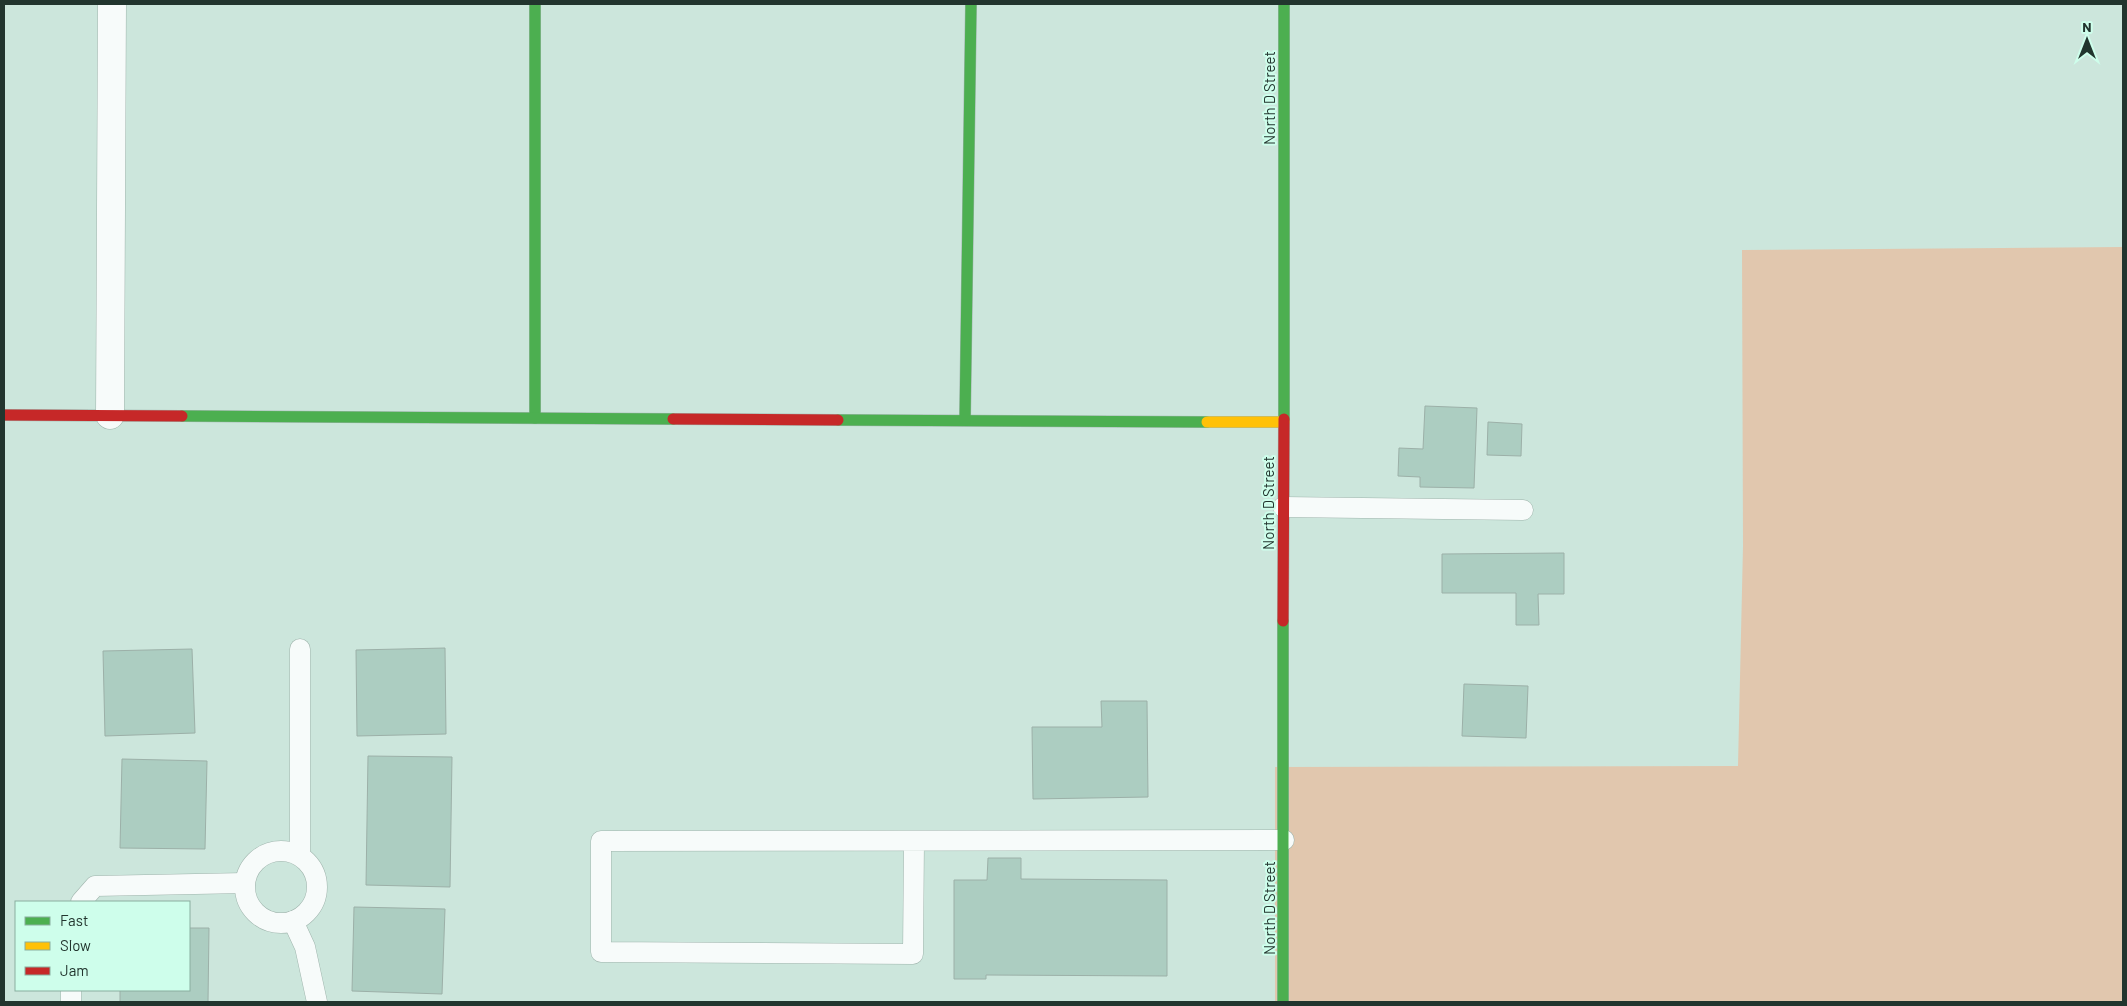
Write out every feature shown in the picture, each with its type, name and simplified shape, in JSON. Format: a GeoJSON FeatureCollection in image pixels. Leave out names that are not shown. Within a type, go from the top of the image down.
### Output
{"type":"FeatureCollection","features":[{"type":"Feature","properties":{"kind":"street"},"geometry":{"type":"LineString","coordinates":[[110,415],[112,4]]}},
{"type":"Feature","properties":{"kind":"street"},"geometry":{"type":"LineString","coordinates":[[535,4],[535,418]]}},
{"type":"Feature","properties":{"kind":"street"},"geometry":{"type":"LineString","coordinates":[[965,420],[971,4]]}},
{"type":"Feature","properties":{"kind":"street","name":"North D Street"},"geometry":{"type":"LineString","coordinates":[[1283,1002],[1284,4]]}},
{"type":"Feature","properties":{"kind":"street"},"geometry":{"type":"LineString","coordinates":[[4,414],[1284,422]]}},
{"type":"Feature","properties":{"kind":"lane"},"geometry":{"type":"LineString","coordinates":[[1283,507],[1523,510]]}},
{"type":"Feature","properties":{"kind":"lane"},"geometry":{"type":"LineString","coordinates":[[300,649],[300,856]]}},
{"type":"Feature","properties":{"kind":"lane"},"geometry":{"type":"LineString","coordinates":[[914,841],[913,954],[601,952],[601,841],[1284,840]]}},
{"type":"Feature","properties":{"kind":"lane"},"geometry":{"type":"LineString","coordinates":[[284,851],[300,856],[316,874],[318,886],[312,908],[294,922],[282,924],[270,922],[259,916],[251,907],[246,896],[245,883],[248,872],[256,861],[266,854],[284,851]]}},
{"type":"Feature","properties":{"kind":"lane"},"geometry":{"type":"LineString","coordinates":[[82,901],[95,886],[245,883]]}},
{"type":"Feature","properties":{"kind":"lane"},"geometry":{"type":"LineString","coordinates":[[294,922],[305,947],[317,1002]]}},
{"type":"Feature","properties":{"kind":"shaded area"},"geometry":{"type":"Polygon","coordinates":[[[2123,247],[2123,1002],[1275,1002],[1275,767],[1738,766],[1743,546],[1742,250],[2123,247]]]}},
{"type":"Feature","properties":{"kind":"building"},"geometry":{"type":"Polygon","coordinates":[[[1425,406],[1477,408],[1474,488],[1420,487],[1420,477],[1398,476],[1399,448],[1423,449],[1425,406]]]}},
{"type":"Feature","properties":{"kind":"building"},"geometry":{"type":"Polygon","coordinates":[[[1488,422],[1522,424],[1521,456],[1487,455],[1488,422]]]}},
{"type":"Feature","properties":{"kind":"building"},"geometry":{"type":"Polygon","coordinates":[[[1564,553],[1564,594],[1538,594],[1539,625],[1516,625],[1516,593],[1442,593],[1442,554],[1564,553]]]}},
{"type":"Feature","properties":{"kind":"building"},"geometry":{"type":"Polygon","coordinates":[[[445,648],[446,734],[357,736],[356,650],[445,648]]]}},
{"type":"Feature","properties":{"kind":"building"},"geometry":{"type":"Polygon","coordinates":[[[192,649],[195,733],[105,736],[103,651],[192,649]]]}},
{"type":"Feature","properties":{"kind":"building"},"geometry":{"type":"Polygon","coordinates":[[[1464,684],[1528,686],[1526,738],[1462,736],[1464,684]]]}},
{"type":"Feature","properties":{"kind":"building"},"geometry":{"type":"Polygon","coordinates":[[[1101,701],[1147,701],[1148,797],[1033,799],[1032,727],[1102,727],[1101,701]]]}},
{"type":"Feature","properties":{"kind":"building"},"geometry":{"type":"Polygon","coordinates":[[[368,756],[452,757],[450,887],[366,885],[368,756]]]}},
{"type":"Feature","properties":{"kind":"building"},"geometry":{"type":"Polygon","coordinates":[[[122,759],[207,761],[205,849],[120,848],[122,759]]]}},
{"type":"Feature","properties":{"kind":"building"},"geometry":{"type":"Polygon","coordinates":[[[988,858],[1021,858],[1021,879],[1167,880],[1167,976],[986,975],[986,979],[954,979],[954,880],[987,880],[988,858]]]}},
{"type":"Feature","properties":{"kind":"building"},"geometry":{"type":"Polygon","coordinates":[[[354,907],[445,909],[442,994],[352,991],[354,907]]]}},
{"type":"Feature","properties":{"kind":"building"},"geometry":{"type":"Polygon","coordinates":[[[190,928],[209,928],[208,1002],[120,1002],[120,991],[190,991],[190,928]]]}},
{"type":"Feature","properties":{"kind":"traffic: fast"},"geometry":{"type":"LineString","coordinates":[[535,4],[535,418]]}},
{"type":"Feature","properties":{"kind":"traffic: fast"},"geometry":{"type":"LineString","coordinates":[[965,420],[971,4]]}},
{"type":"Feature","properties":{"kind":"traffic: fast"},"geometry":{"type":"LineString","coordinates":[[1284,4],[1284,419]]}},
{"type":"Feature","properties":{"kind":"traffic: fast"},"geometry":{"type":"LineString","coordinates":[[182,416],[673,419]]}},
{"type":"Feature","properties":{"kind":"traffic: fast"},"geometry":{"type":"LineString","coordinates":[[838,420],[1207,422]]}},
{"type":"Feature","properties":{"kind":"traffic: fast"},"geometry":{"type":"LineString","coordinates":[[1283,621],[1283,1002]]}},
{"type":"Feature","properties":{"kind":"traffic: slow"},"geometry":{"type":"LineString","coordinates":[[1207,422],[1284,422]]}},
{"type":"Feature","properties":{"kind":"traffic: jam"},"geometry":{"type":"LineString","coordinates":[[4,415],[182,416]]}},
{"type":"Feature","properties":{"kind":"traffic: jam"},"geometry":{"type":"LineString","coordinates":[[673,419],[838,420]]}},
{"type":"Feature","properties":{"kind":"traffic: jam"},"geometry":{"type":"LineString","coordinates":[[1283,621],[1284,419]]}}]}
